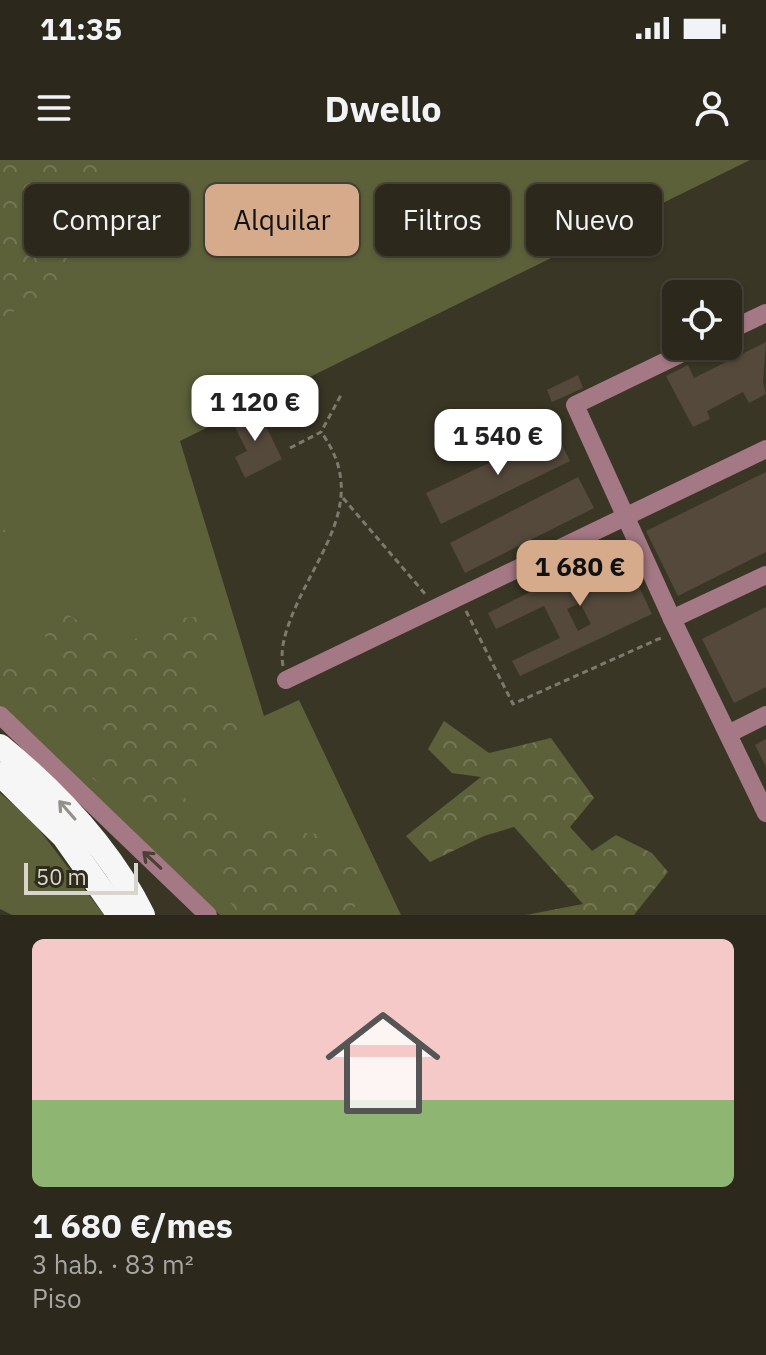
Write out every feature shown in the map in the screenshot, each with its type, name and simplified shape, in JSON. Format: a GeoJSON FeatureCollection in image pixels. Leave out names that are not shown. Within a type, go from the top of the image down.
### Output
{"type":"FeatureCollection","features":[{"type":"Feature","properties":{"kind":"highway"},"geometry":{"type":"LineString","coordinates":[[0,746],[56,797],[97,844],[131,909]]}},
{"type":"Feature","properties":{"kind":"highway"},"geometry":{"type":"LineString","coordinates":[[0,774],[131,909]]}},
{"type":"Feature","properties":{"kind":"street"},"geometry":{"type":"LineString","coordinates":[[742,324],[766,313]]}},
{"type":"Feature","properties":{"kind":"street"},"geometry":{"type":"LineString","coordinates":[[668,360],[575,405],[675,625],[766,813]]}},
{"type":"Feature","properties":{"kind":"street"},"geometry":{"type":"LineString","coordinates":[[286,680],[627,519],[766,449]]}},
{"type":"Feature","properties":{"kind":"street"},"geometry":{"type":"LineString","coordinates":[[675,625],[766,575]]}},
{"type":"Feature","properties":{"kind":"street"},"geometry":{"type":"LineString","coordinates":[[0,715],[208,915]]}},
{"type":"Feature","properties":{"kind":"street"},"geometry":{"type":"LineString","coordinates":[[728,734],[766,715]]}},
{"type":"Feature","properties":{"kind":"path"},"geometry":{"type":"LineString","coordinates":[[290,448],[321,432],[341,395]]}},
{"type":"Feature","properties":{"kind":"path"},"geometry":{"type":"LineString","coordinates":[[286,680],[281,656],[286,633],[337,521],[343,498],[341,467],[335,450],[321,432]]}},
{"type":"Feature","properties":{"kind":"path"},"geometry":{"type":"LineString","coordinates":[[343,498],[429,598],[464,609],[513,704],[675,625]]}},
{"type":"Feature","properties":{"kind":"green space"},"geometry":{"type":"Polygon","coordinates":[[[0,160],[750,160],[662,203],[662,184],[526,184],[526,256],[555,256],[180,441],[264,716],[299,700],[401,915],[220,915],[0,706],[0,160]]]}},
{"type":"Feature","properties":{"kind":"green space"},"geometry":{"type":"Polygon","coordinates":[[[0,160],[115,160],[104,184],[24,184],[24,256],[73,256],[60,285],[0,319],[0,160]]]}},
{"type":"Feature","properties":{"kind":"green space"},"geometry":{"type":"Polygon","coordinates":[[[0,528],[13,533],[13,556],[0,562],[0,528]]]}},
{"type":"Feature","properties":{"kind":"green space"},"geometry":{"type":"Polygon","coordinates":[[[57,611],[118,648],[182,618],[209,619],[223,625],[224,637],[194,672],[197,683],[215,694],[243,721],[231,747],[178,776],[176,791],[203,809],[240,825],[259,830],[326,835],[344,840],[357,849],[364,864],[362,885],[351,915],[240,915],[177,836],[116,798],[92,778],[94,763],[103,750],[101,741],[92,729],[34,715],[0,699],[0,662],[31,676],[50,663],[42,615],[57,611]]]}},
{"type":"Feature","properties":{"kind":"green space"},"geometry":{"type":"Polygon","coordinates":[[[444,721],[489,753],[551,738],[594,798],[570,827],[592,851],[616,835],[652,853],[668,872],[634,915],[526,915],[583,904],[514,827],[484,836],[430,862],[406,836],[481,777],[452,773],[428,749],[444,721]]]}},
{"type":"Feature","properties":{"kind":"green space"},"geometry":{"type":"Polygon","coordinates":[[[0,793],[32,820],[104,915],[12,915],[0,909],[0,793]]]}},
{"type":"Feature","properties":{"kind":"building"},"geometry":{"type":"Polygon","coordinates":[[[766,342],[763,382],[766,394],[749,403],[743,392],[707,411],[710,419],[693,427],[666,376],[688,365],[694,378],[730,360],[742,360],[742,354],[766,342]]]}},
{"type":"Feature","properties":{"kind":"building"},"geometry":{"type":"Polygon","coordinates":[[[578,375],[583,388],[552,402],[547,390],[578,375]]]}},
{"type":"Feature","properties":{"kind":"building"},"geometry":{"type":"Polygon","coordinates":[[[256,406],[282,459],[245,478],[235,457],[247,451],[231,419],[256,406]]]}},
{"type":"Feature","properties":{"kind":"building"},"geometry":{"type":"Polygon","coordinates":[[[555,431],[570,461],[441,524],[426,493],[555,431]]]}},
{"type":"Feature","properties":{"kind":"building"},"geometry":{"type":"Polygon","coordinates":[[[766,472],[766,552],[678,596],[646,531],[766,472]]]}},
{"type":"Feature","properties":{"kind":"building"},"geometry":{"type":"Polygon","coordinates":[[[578,477],[594,508],[465,573],[450,543],[578,477]]]}},
{"type":"Feature","properties":{"kind":"building"},"geometry":{"type":"Polygon","coordinates":[[[620,547],[652,614],[520,676],[512,661],[560,638],[544,606],[496,629],[488,613],[620,547]],[[580,603],[567,609],[578,631],[591,624],[580,603]]]}},
{"type":"Feature","properties":{"kind":"building"},"geometry":{"type":"Polygon","coordinates":[[[766,607],[766,687],[734,703],[702,639],[766,607]]]}},
{"type":"Feature","properties":{"kind":"building"},"geometry":{"type":"Polygon","coordinates":[[[766,739],[766,767],[755,745],[766,739]]]}}]}
